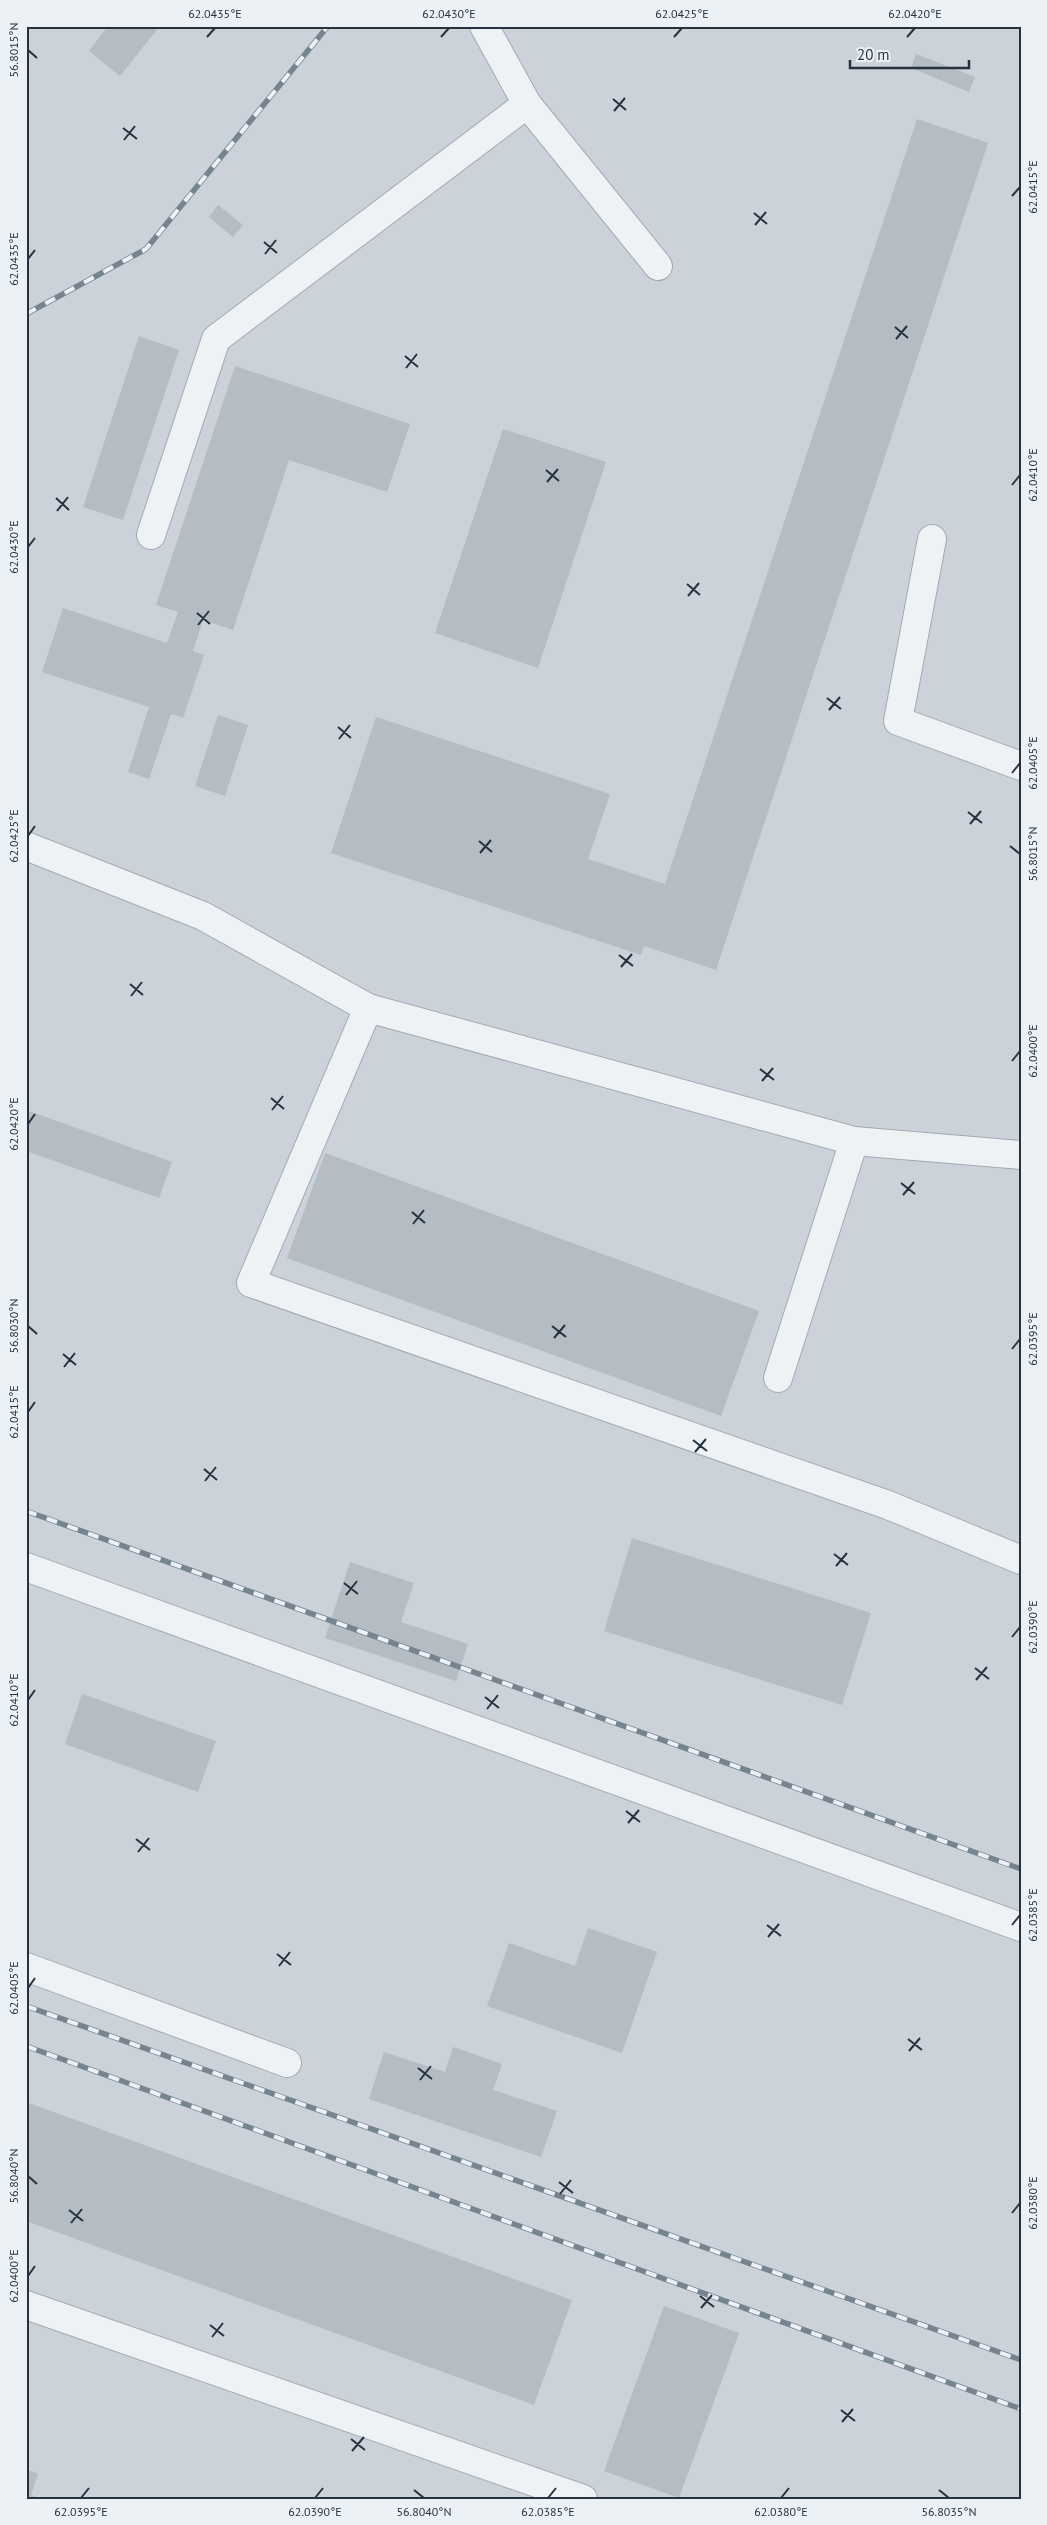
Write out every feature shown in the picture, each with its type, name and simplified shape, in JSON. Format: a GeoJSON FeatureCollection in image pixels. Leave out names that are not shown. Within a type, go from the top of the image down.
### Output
{"type":"FeatureCollection","features":[{"type":"Feature","properties":{"kind":"lane"},"geometry":{"type":"LineString","coordinates":[[484,26],[526,104],[658,266]]}},
{"type":"Feature","properties":{"kind":"lane"},"geometry":{"type":"LineString","coordinates":[[151,535],[216,339],[526,104]]}},
{"type":"Feature","properties":{"kind":"lane"},"geometry":{"type":"LineString","coordinates":[[932,539],[898,721],[1021,766]]}},
{"type":"Feature","properties":{"kind":"lane"},"geometry":{"type":"LineString","coordinates":[[26,846],[203,916],[368,1008],[854,1141],[1021,1155]]}},
{"type":"Feature","properties":{"kind":"lane"},"geometry":{"type":"LineString","coordinates":[[368,1008],[251,1282],[888,1505],[1021,1560]]}},
{"type":"Feature","properties":{"kind":"lane"},"geometry":{"type":"LineString","coordinates":[[778,1378],[854,1141]]}},
{"type":"Feature","properties":{"kind":"lane"},"geometry":{"type":"LineString","coordinates":[[26,1567],[1021,1927]]}},
{"type":"Feature","properties":{"kind":"lane"},"geometry":{"type":"LineString","coordinates":[[26,1966],[287,2063]]}},
{"type":"Feature","properties":{"kind":"lane"},"geometry":{"type":"LineString","coordinates":[[26,2305],[583,2499]]}},
{"type":"Feature","properties":{"kind":"shaded area"},"geometry":{"type":"Polygon","coordinates":[[[26,26],[1021,26],[1021,2499],[26,2499],[26,26]]]}},
{"type":"Feature","properties":{"kind":"building"},"geometry":{"type":"Polygon","coordinates":[[[108,26],[160,26],[120,76],[89,51],[108,26]]]}},
{"type":"Feature","properties":{"kind":"building"},"geometry":{"type":"Polygon","coordinates":[[[916,54],[975,77],[969,92],[911,68],[916,54]]]}},
{"type":"Feature","properties":{"kind":"building"},"geometry":{"type":"Polygon","coordinates":[[[917,119],[988,143],[716,970],[644,946],[641,955],[331,853],[376,717],[610,794],[588,859],[665,884],[917,119]]]}},
{"type":"Feature","properties":{"kind":"building"},"geometry":{"type":"Polygon","coordinates":[[[218,205],[243,225],[233,237],[209,217],[218,205]]]}},
{"type":"Feature","properties":{"kind":"building"},"geometry":{"type":"Polygon","coordinates":[[[139,336],[179,350],[123,520],[83,507],[139,336]]]}},
{"type":"Feature","properties":{"kind":"building"},"geometry":{"type":"Polygon","coordinates":[[[235,366],[410,424],[387,492],[289,460],[233,630],[203,620],[193,651],[204,655],[183,718],[171,714],[149,779],[128,772],[149,707],[42,672],[63,608],[167,643],[178,612],[156,605],[235,366]]]}},
{"type":"Feature","properties":{"kind":"building"},"geometry":{"type":"Polygon","coordinates":[[[503,429],[606,462],[538,668],[435,633],[503,429]]]}},
{"type":"Feature","properties":{"kind":"building"},"geometry":{"type":"Polygon","coordinates":[[[218,715],[248,725],[225,796],[195,786],[218,715]]]}},
{"type":"Feature","properties":{"kind":"building"},"geometry":{"type":"Polygon","coordinates":[[[26,1110],[172,1162],[159,1198],[26,1151],[26,1110]]]}},
{"type":"Feature","properties":{"kind":"building"},"geometry":{"type":"Polygon","coordinates":[[[325,1153],[759,1311],[721,1416],[287,1258],[325,1153]]]}},
{"type":"Feature","properties":{"kind":"building"},"geometry":{"type":"Polygon","coordinates":[[[632,1538],[871,1613],[842,1705],[604,1631],[632,1538]]]}},
{"type":"Feature","properties":{"kind":"building"},"geometry":{"type":"Polygon","coordinates":[[[350,1562],[414,1583],[401,1622],[468,1644],[456,1681],[325,1638],[350,1562]]]}},
{"type":"Feature","properties":{"kind":"building"},"geometry":{"type":"Polygon","coordinates":[[[82,1694],[216,1741],[198,1792],[65,1744],[82,1694]]]}},
{"type":"Feature","properties":{"kind":"building"},"geometry":{"type":"Polygon","coordinates":[[[588,1928],[657,1952],[622,2053],[487,2006],[509,1943],[575,1966],[588,1928]]]}},
{"type":"Feature","properties":{"kind":"building"},"geometry":{"type":"Polygon","coordinates":[[[453,2047],[502,2064],[493,2090],[557,2111],[541,2157],[369,2099],[384,2052],[445,2072],[453,2047]]]}},
{"type":"Feature","properties":{"kind":"building"},"geometry":{"type":"Polygon","coordinates":[[[26,2102],[572,2300],[534,2405],[26,2221],[26,2102]]]}},
{"type":"Feature","properties":{"kind":"building"},"geometry":{"type":"Polygon","coordinates":[[[664,2306],[739,2333],[679,2498],[604,2471],[664,2306]]]}},
{"type":"Feature","properties":{"kind":"building"},"geometry":{"type":"Polygon","coordinates":[[[26,2469],[38,2474],[31,2495],[41,2499],[26,2499],[26,2469]]]}},
{"type":"Feature","properties":{"kind":"railway"},"geometry":{"type":"LineString","coordinates":[[26,314],[146,249],[328,26]]}},
{"type":"Feature","properties":{"kind":"railway"},"geometry":{"type":"LineString","coordinates":[[26,1511],[1021,1869]]}},
{"type":"Feature","properties":{"kind":"railway"},"geometry":{"type":"LineString","coordinates":[[26,2006],[1021,2360]]}},
{"type":"Feature","properties":{"kind":"railway"},"geometry":{"type":"LineString","coordinates":[[26,2046],[1021,2409]]}}]}
